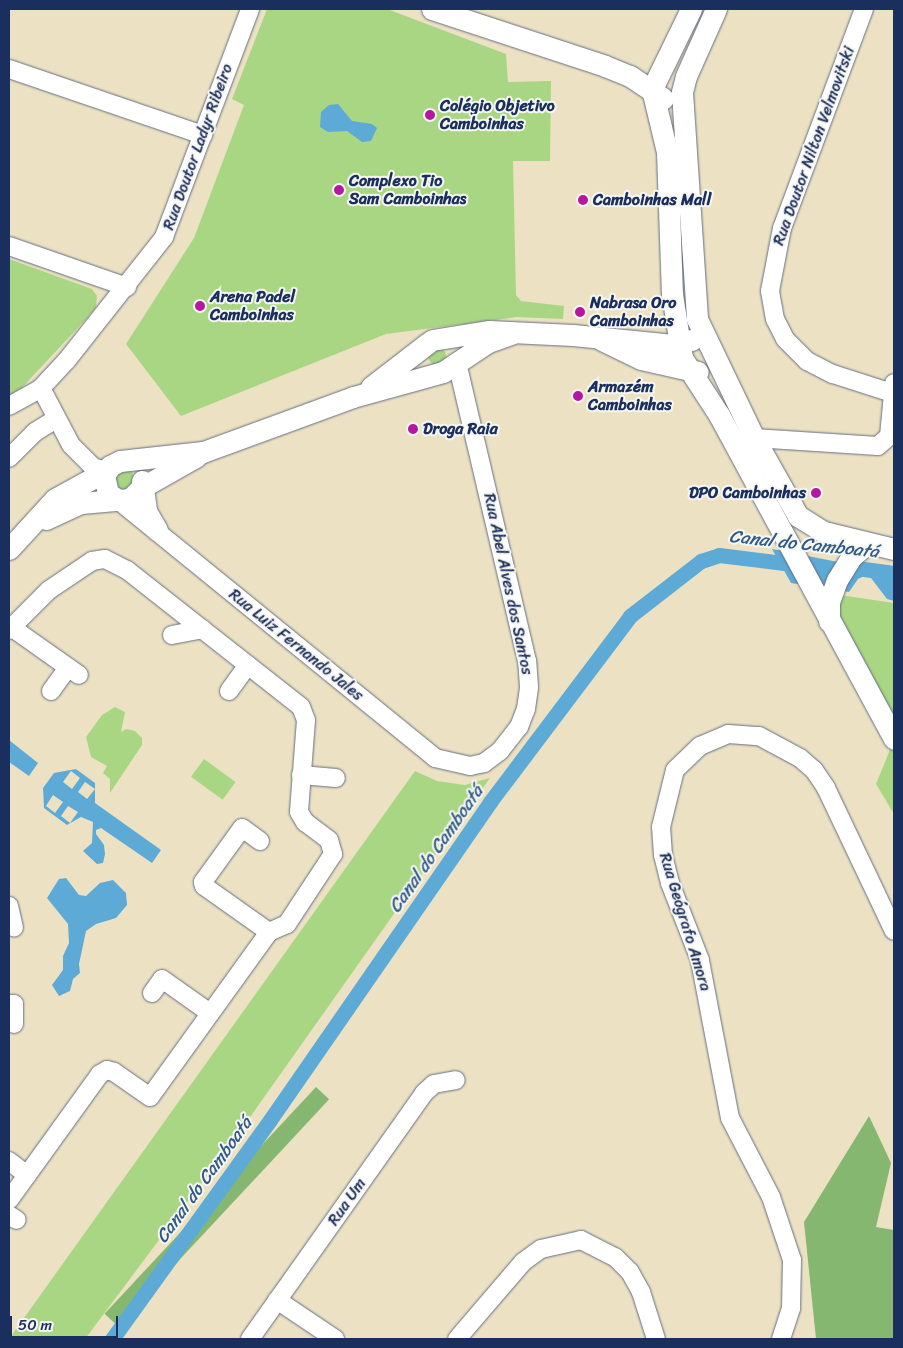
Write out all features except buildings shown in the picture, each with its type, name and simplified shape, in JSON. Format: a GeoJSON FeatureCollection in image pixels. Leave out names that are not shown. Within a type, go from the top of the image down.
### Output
{"type":"FeatureCollection","features":[{"type":"Feature","properties":{"kind":"street","name":"Rua Doutor Ladyr Ribeiro"},"geometry":{"type":"LineString","coordinates":[[9,406],[41,388],[128,287],[164,237],[250,9]]}},
{"type":"Feature","properties":{"kind":"street"},"geometry":{"type":"LineString","coordinates":[[432,9],[602,65],[652,89],[677,114],[683,142]]}},
{"type":"Feature","properties":{"kind":"street"},"geometry":{"type":"LineString","coordinates":[[691,9],[652,89],[656,117],[667,152],[672,294],[680,344],[688,371],[718,415],[787,544],[822,593],[829,621],[894,739]]}},
{"type":"Feature","properties":{"kind":"street"},"geometry":{"type":"LineString","coordinates":[[716,9],[683,84],[683,142],[694,304],[711,351],[754,438],[798,516],[824,532],[862,548],[894,549]]}},
{"type":"Feature","properties":{"kind":"street","name":"Rua Doutor Nilton Velmovitski"},"geometry":{"type":"LineString","coordinates":[[864,9],[782,228],[770,291],[775,319],[785,340],[806,361],[833,374],[893,388]]}},
{"type":"Feature","properties":{"kind":"street"},"geometry":{"type":"LineString","coordinates":[[602,65],[630,69],[645,67],[659,58],[676,41]]}},
{"type":"Feature","properties":{"kind":"street"},"geometry":{"type":"LineString","coordinates":[[602,65],[644,98],[656,117]]}},
{"type":"Feature","properties":{"kind":"street"},"geometry":{"type":"LineString","coordinates":[[9,69],[203,135]]}},
{"type":"Feature","properties":{"kind":"street"},"geometry":{"type":"LineString","coordinates":[[9,246],[128,287]]}},
{"type":"Feature","properties":{"kind":"street"},"geometry":{"type":"LineString","coordinates":[[353,397],[376,384],[430,342],[489,332],[680,344],[696,340],[711,351]]}},
{"type":"Feature","properties":{"kind":"street"},"geometry":{"type":"LineString","coordinates":[[14,543],[69,506],[130,499],[141,488],[203,452],[353,397],[435,374],[488,342],[511,334]]}},
{"type":"Feature","properties":{"kind":"street"},"geometry":{"type":"LineString","coordinates":[[598,338],[641,360],[688,371],[704,370],[711,351]]}},
{"type":"Feature","properties":{"kind":"street"},"geometry":{"type":"LineString","coordinates":[[457,362],[448,342],[430,342],[422,350],[421,360],[426,368],[463,392]]}},
{"type":"Feature","properties":{"kind":"street","name":"Rua Abel Alves dos Santos"},"geometry":{"type":"LineString","coordinates":[[457,362],[463,392],[470,407],[527,661],[529,687],[526,709],[519,727],[500,751],[484,763]]}},
{"type":"Feature","properties":{"kind":"street"},"geometry":{"type":"LineString","coordinates":[[41,388],[56,419],[84,460],[106,471]]}},
{"type":"Feature","properties":{"kind":"street"},"geometry":{"type":"LineString","coordinates":[[754,438],[878,446],[889,436],[893,388]]}},
{"type":"Feature","properties":{"kind":"street"},"geometry":{"type":"LineString","coordinates":[[9,458],[34,432],[56,419]]}},
{"type":"Feature","properties":{"kind":"street"},"geometry":{"type":"LineString","coordinates":[[14,543],[55,499],[106,471],[114,463],[203,452]]}},
{"type":"Feature","properties":{"kind":"street"},"geometry":{"type":"LineString","coordinates":[[126,461],[140,471],[141,488],[146,511],[157,530]]}},
{"type":"Feature","properties":{"kind":"street"},"geometry":{"type":"LineString","coordinates":[[106,471],[105,488],[118,500]]}},
{"type":"Feature","properties":{"kind":"street","name":"Rua Luiz Fernando Jales"},"geometry":{"type":"LineString","coordinates":[[118,500],[435,758],[470,766],[484,763]]}},
{"type":"Feature","properties":{"kind":"street"},"geometry":{"type":"LineString","coordinates":[[822,593],[862,548]]}},
{"type":"Feature","properties":{"kind":"street"},"geometry":{"type":"LineString","coordinates":[[9,1200],[27,1174],[75,1121],[100,1074],[107,1070],[150,1097],[269,932],[287,924],[333,854],[329,840],[301,818],[301,775],[306,720],[301,707],[127,570],[105,559],[92,561],[81,566],[49,590],[10,628],[73,672],[51,691]]}},
{"type":"Feature","properties":{"kind":"street"},"geometry":{"type":"LineString","coordinates":[[172,635],[202,629]]}},
{"type":"Feature","properties":{"kind":"street"},"geometry":{"type":"LineString","coordinates":[[229,691],[248,665]]}},
{"type":"Feature","properties":{"kind":"street"},"geometry":{"type":"LineString","coordinates":[[875,706],[894,720]]}},
{"type":"Feature","properties":{"kind":"street","name":"Rua Geógrafo Amora"},"geometry":{"type":"LineString","coordinates":[[780,1339],[791,1308],[792,1260],[771,1197],[730,1118],[700,960],[670,883],[663,855],[661,827],[675,770],[700,746],[728,734],[759,736],[800,758],[814,770],[826,788],[894,931]]}},
{"type":"Feature","properties":{"kind":"street"},"geometry":{"type":"LineString","coordinates":[[301,775],[336,778]]}},
{"type":"Feature","properties":{"kind":"street"},"geometry":{"type":"LineString","coordinates":[[260,841],[242,828],[203,882],[204,886],[269,932]]}},
{"type":"Feature","properties":{"kind":"street"},"geometry":{"type":"LineString","coordinates":[[9,906],[14,927]]}},
{"type":"Feature","properties":{"kind":"street"},"geometry":{"type":"LineString","coordinates":[[152,993],[162,979],[210,1013]]}},
{"type":"Feature","properties":{"kind":"street"},"geometry":{"type":"LineString","coordinates":[[9,1004],[14,1004],[14,1024]]}},
{"type":"Feature","properties":{"kind":"street","name":"Rua Um"},"geometry":{"type":"LineString","coordinates":[[250,1339],[424,1093],[434,1084],[456,1080]]}},
{"type":"Feature","properties":{"kind":"street"},"geometry":{"type":"LineString","coordinates":[[9,1161],[27,1174]]}},
{"type":"Feature","properties":{"kind":"street"},"geometry":{"type":"LineString","coordinates":[[457,1339],[523,1262],[541,1249],[581,1240],[615,1257],[630,1272],[641,1292],[656,1339]]}},
{"type":"Feature","properties":{"kind":"street"},"geometry":{"type":"LineString","coordinates":[[277,1300],[334,1339]]}},
{"type":"Feature","properties":{"kind":"green space","name":"Complexo Tio Sam Camboinhas"},"geometry":{"type":"Polygon","coordinates":[[[267,9],[387,9],[506,54],[508,82],[551,81],[550,161],[513,161],[516,295],[521,301],[564,306],[563,319],[517,317],[386,334],[181,416],[126,344],[194,238],[244,105],[232,99],[267,9]]]}},
{"type":"Feature","properties":{"kind":"green space"},"geometry":{"type":"Polygon","coordinates":[[[9,259],[92,289],[97,296],[96,307],[88,317],[16,394],[9,397],[9,259]]]}},
{"type":"Feature","properties":{"kind":"green space"},"geometry":{"type":"Polygon","coordinates":[[[437,347],[443,350],[446,356],[443,362],[437,365],[431,362],[428,356],[431,350],[437,347]]]}},
{"type":"Feature","properties":{"kind":"green space"},"geometry":{"type":"Polygon","coordinates":[[[131,470],[137,481],[119,494],[113,472],[131,470]]]}},
{"type":"Feature","properties":{"kind":"green space"},"geometry":{"type":"Polygon","coordinates":[[[813,591],[894,603],[894,739],[813,591]]]}},
{"type":"Feature","properties":{"kind":"green space"},"geometry":{"type":"Polygon","coordinates":[[[115,707],[125,712],[121,732],[126,729],[135,731],[142,738],[142,745],[110,793],[110,779],[103,773],[107,766],[91,757],[86,737],[102,715],[115,707]]]}},
{"type":"Feature","properties":{"kind":"green space"},"geometry":{"type":"Polygon","coordinates":[[[894,740],[894,814],[876,784],[894,740]]]}},
{"type":"Feature","properties":{"kind":"green space"},"geometry":{"type":"Polygon","coordinates":[[[204,759],[236,782],[223,800],[191,777],[204,759]]]}},
{"type":"Feature","properties":{"kind":"green space"},"geometry":{"type":"Polygon","coordinates":[[[415,771],[437,781],[465,785],[490,778],[236,1137],[85,1339],[9,1339],[415,771]]]}},
{"type":"Feature","properties":{"kind":"green space"},"geometry":{"type":"Polygon","coordinates":[[[316,1087],[329,1099],[118,1326],[105,1314],[316,1087]]]}},
{"type":"Feature","properties":{"kind":"green space"},"geometry":{"type":"Polygon","coordinates":[[[869,1116],[891,1163],[876,1227],[894,1230],[894,1339],[816,1339],[804,1222],[869,1116]]]}},
{"type":"Feature","properties":{"kind":"water"},"geometry":{"type":"Polygon","coordinates":[[[338,104],[352,121],[372,124],[377,128],[371,141],[362,142],[347,131],[328,132],[320,127],[321,112],[329,105],[338,104]]]}},
{"type":"Feature","properties":{"kind":"water"},"geometry":{"type":"Polygon","coordinates":[[[772,549],[894,573],[894,601],[887,599],[868,574],[858,579],[849,592],[791,583],[772,549]]]}},
{"type":"Feature","properties":{"kind":"water"},"geometry":{"type":"Polygon","coordinates":[[[9,740],[38,763],[29,776],[9,762],[9,740]]]}},
{"type":"Feature","properties":{"kind":"water"},"geometry":{"type":"Polygon","coordinates":[[[76,769],[95,783],[95,789],[95,803],[161,850],[152,863],[101,828],[96,830],[96,834],[104,845],[105,854],[103,863],[97,864],[83,851],[92,843],[93,822],[81,817],[67,825],[44,808],[43,788],[54,773],[76,769]],[[71,771],[63,782],[72,789],[80,778],[71,771]],[[85,782],[78,792],[87,799],[95,789],[85,782]],[[53,795],[46,806],[55,813],[63,802],[53,795]],[[68,806],[61,816],[70,823],[78,812],[68,806]]]}},
{"type":"Feature","properties":{"kind":"water"},"geometry":{"type":"Polygon","coordinates":[[[66,878],[79,895],[86,896],[100,883],[113,880],[126,893],[127,905],[116,918],[96,924],[86,931],[79,964],[80,973],[73,979],[70,991],[59,996],[52,985],[63,970],[63,956],[69,943],[68,924],[47,898],[59,879],[66,878]]]}},
{"type":"Feature","properties":{"kind":"waterway","name":"Canal do Camboatá"},"geometry":{"type":"LineString","coordinates":[[112,1339],[270,1120],[490,802],[630,616],[701,561],[719,555],[799,565]]}},
{"type":"Feature","properties":{"kind":"waterway","name":"Canal do Camboatá"},"geometry":{"type":"LineString","coordinates":[[849,567],[894,573]]}},
{"type":"Feature","properties":{"kind":"place","name":"Colégio Objetivo Camboinhas"},"geometry":{"type":"Point","coordinates":[430,115]}},
{"type":"Feature","properties":{"kind":"place","name":"Complexo Tio Sam Camboinhas"},"geometry":{"type":"Point","coordinates":[339,190]}},
{"type":"Feature","properties":{"kind":"place","name":"Camboinhas Mall"},"geometry":{"type":"Point","coordinates":[583,200]}},
{"type":"Feature","properties":{"kind":"place","name":"Arena Padel Camboinhas"},"geometry":{"type":"Point","coordinates":[200,306]}},
{"type":"Feature","properties":{"kind":"place","name":"Nabrasa Oro Camboinhas"},"geometry":{"type":"Point","coordinates":[580,312]}},
{"type":"Feature","properties":{"kind":"place","name":"Armazém Camboinhas"},"geometry":{"type":"Point","coordinates":[578,396]}},
{"type":"Feature","properties":{"kind":"place","name":"Droga Raia"},"geometry":{"type":"Point","coordinates":[413,429]}},
{"type":"Feature","properties":{"kind":"place","name":"DPO Camboinhas"},"geometry":{"type":"Point","coordinates":[816,493]}}]}
